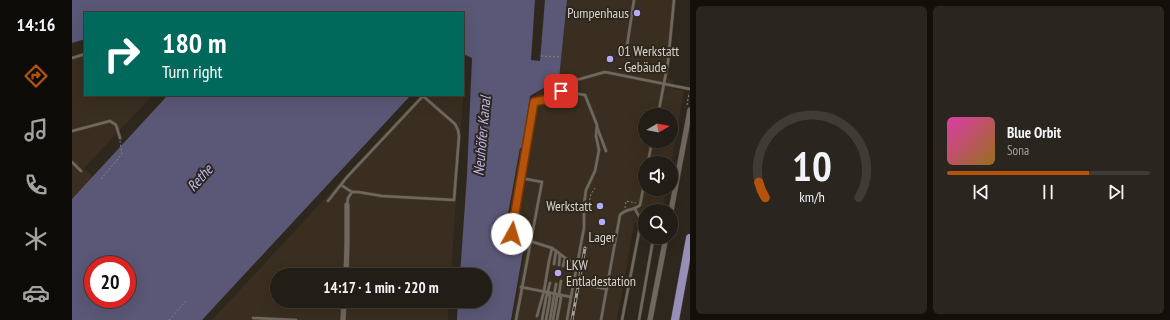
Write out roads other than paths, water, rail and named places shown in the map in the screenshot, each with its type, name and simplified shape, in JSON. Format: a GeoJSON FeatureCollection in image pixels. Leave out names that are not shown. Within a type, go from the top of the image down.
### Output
{"type":"FeatureCollection","features":[{"type":"Feature","properties":{"kind":"main road"},"geometry":{"type":"LineString","coordinates":[[675,320],[690,238]]}},
{"type":"Feature","properties":{"kind":"main road"},"geometry":{"type":"LineString","coordinates":[[680,320],[690,268]]}},
{"type":"Feature","properties":{"kind":"street"},"geometry":{"type":"LineString","coordinates":[[672,204],[690,110]]}},
{"type":"Feature","properties":{"kind":"street"},"geometry":{"type":"LineString","coordinates":[[346,268],[348,244],[347,205]]}},
{"type":"Feature","properties":{"kind":"street"},"geometry":{"type":"LineString","coordinates":[[650,320],[665,244]]}},
{"type":"Feature","properties":{"kind":"street"},"geometry":{"type":"LineString","coordinates":[[344,308],[344,320]]}},
{"type":"Feature","properties":{"kind":"lane"},"geometry":{"type":"LineString","coordinates":[[627,46],[634,0]]}},
{"type":"Feature","properties":{"kind":"lane"},"geometry":{"type":"LineString","coordinates":[[659,108],[671,36],[674,0]]}},
{"type":"Feature","properties":{"kind":"lane"},"geometry":{"type":"LineString","coordinates":[[72,58],[84,54]]}},
{"type":"Feature","properties":{"kind":"lane"},"geometry":{"type":"LineString","coordinates":[[568,80],[605,72],[690,89]]}},
{"type":"Feature","properties":{"kind":"lane"},"geometry":{"type":"LineString","coordinates":[[577,262],[568,260],[552,248],[519,239],[514,236],[512,230],[534,102],[548,99],[561,91],[585,95],[606,151]]}},
{"type":"Feature","properties":{"kind":"lane"},"geometry":{"type":"LineString","coordinates":[[328,201],[341,185],[368,154],[423,96],[456,124],[458,136],[454,200],[382,196],[352,192],[341,185]]}},
{"type":"Feature","properties":{"kind":"lane"},"geometry":{"type":"LineString","coordinates":[[72,131],[110,121],[116,125],[120,138]]}},
{"type":"Feature","properties":{"kind":"lane"},"geometry":{"type":"LineString","coordinates":[[567,320],[584,228],[585,197],[590,180],[595,171],[599,150],[596,136],[596,125]]}},
{"type":"Feature","properties":{"kind":"lane"},"geometry":{"type":"LineString","coordinates":[[72,162],[81,171]]}},
{"type":"Feature","properties":{"kind":"lane"},"geometry":{"type":"LineString","coordinates":[[516,320],[542,182],[521,178]]}},
{"type":"Feature","properties":{"kind":"lane"},"geometry":{"type":"LineString","coordinates":[[347,205],[348,198],[352,192]]}},
{"type":"Feature","properties":{"kind":"lane"},"geometry":{"type":"LineString","coordinates":[[601,320],[620,215],[624,211],[635,209],[640,205],[642,196]]}},
{"type":"Feature","properties":{"kind":"lane"},"geometry":{"type":"LineString","coordinates":[[635,209],[638,214]]}},
{"type":"Feature","properties":{"kind":"lane"},"geometry":{"type":"LineString","coordinates":[[622,320],[638,237]]}},
{"type":"Feature","properties":{"kind":"lane"},"geometry":{"type":"LineString","coordinates":[[639,320],[652,244]]}},
{"type":"Feature","properties":{"kind":"lane"},"geometry":{"type":"LineString","coordinates":[[537,316],[544,291],[548,261],[552,248]]}},
{"type":"Feature","properties":{"kind":"lane"},"geometry":{"type":"LineString","coordinates":[[554,264],[556,251]]}},
{"type":"Feature","properties":{"kind":"lane"},"geometry":{"type":"LineString","coordinates":[[559,265],[560,254]]}},
{"type":"Feature","properties":{"kind":"lane"},"geometry":{"type":"LineString","coordinates":[[563,266],[565,258]]}},
{"type":"Feature","properties":{"kind":"lane"},"geometry":{"type":"LineString","coordinates":[[557,320],[561,281]]}},
{"type":"Feature","properties":{"kind":"lane"},"geometry":{"type":"LineString","coordinates":[[546,320],[550,298],[550,283]]}},
{"type":"Feature","properties":{"kind":"lane"},"geometry":{"type":"LineString","coordinates":[[573,283],[607,289]]}},
{"type":"Feature","properties":{"kind":"lane"},"geometry":{"type":"LineString","coordinates":[[551,320],[556,284]]}},
{"type":"Feature","properties":{"kind":"lane"},"geometry":{"type":"LineString","coordinates":[[522,287],[571,297]]}},
{"type":"Feature","properties":{"kind":"lane"},"geometry":{"type":"LineString","coordinates":[[542,320],[546,298],[549,292]]}},
{"type":"Feature","properties":{"kind":"lane"},"geometry":{"type":"LineString","coordinates":[[551,320],[559,294]]}},
{"type":"Feature","properties":{"kind":"lane"},"geometry":{"type":"LineString","coordinates":[[253,318],[296,320]]}},
{"type":"Feature","properties":{"kind":"water","name":"Neuhöfer Kanal"},"geometry":{"type":"Polygon","coordinates":[[[72,0],[567,0],[559,79],[530,96],[522,148],[520,148],[504,236],[510,243],[524,246],[511,320],[457,320],[458,308],[492,308],[492,268],[460,268],[467,175],[472,58],[464,54],[464,12],[84,12],[84,39],[72,43],[72,0]]]}},
{"type":"Feature","properties":{"kind":"water","name":"Rethe"},"geometry":{"type":"Polygon","coordinates":[[[167,96],[410,96],[202,320],[72,320],[72,199],[167,96]]]}},
{"type":"Feature","properties":{"kind":"railway"},"geometry":{"type":"LineString","coordinates":[[572,320],[585,248]]}},
{"type":"Feature","properties":{"kind":"place","name":"Pumpenhaus"},"geometry":{"type":"Point","coordinates":[637,13]}},
{"type":"Feature","properties":{"kind":"place","name":"01 Werkstatt - Gebäude"},"geometry":{"type":"Point","coordinates":[610,59]}},
{"type":"Feature","properties":{"kind":"place","name":"Werkstatt"},"geometry":{"type":"Point","coordinates":[600,206]}},
{"type":"Feature","properties":{"kind":"place","name":"Lager"},"geometry":{"type":"Point","coordinates":[602,222]}},
{"type":"Feature","properties":{"kind":"place","name":"LKW Entladestation"},"geometry":{"type":"Point","coordinates":[558,273]}}]}
